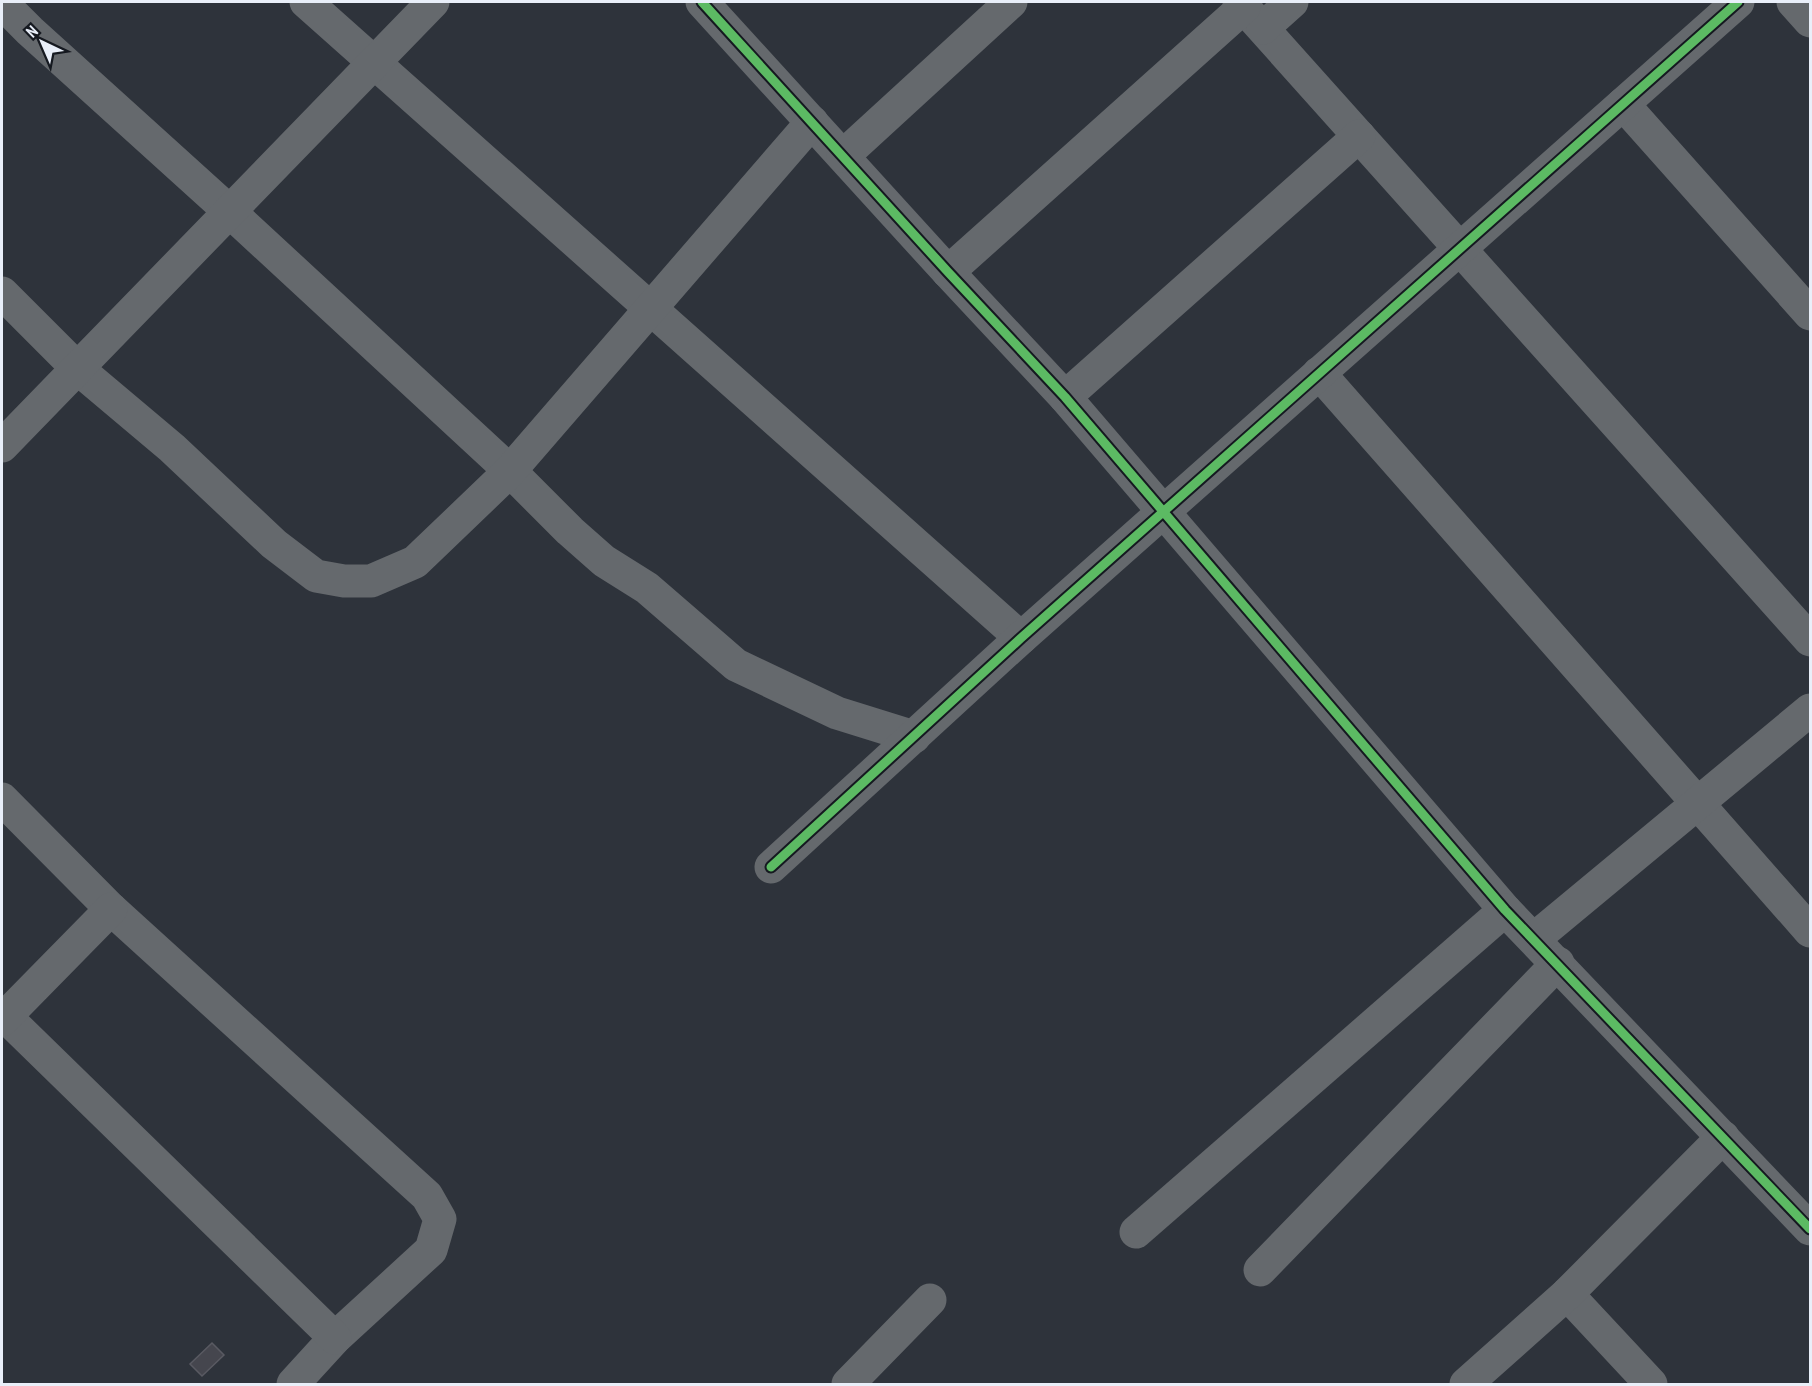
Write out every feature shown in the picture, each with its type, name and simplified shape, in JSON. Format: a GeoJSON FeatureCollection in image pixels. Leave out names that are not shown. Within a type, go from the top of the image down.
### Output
{"type":"FeatureCollection","features":[{"type":"Feature","properties":{"kind":"street"},"geometry":{"type":"LineString","coordinates":[[306,2],[1021,638]]}},
{"type":"Feature","properties":{"kind":"street"},"geometry":{"type":"LineString","coordinates":[[2,446],[433,2]]}},
{"type":"Feature","properties":{"kind":"street"},"geometry":{"type":"LineString","coordinates":[[702,2],[1065,397],[1505,910],[1810,1229]]}},
{"type":"Feature","properties":{"kind":"street"},"geometry":{"type":"LineString","coordinates":[[948,272],[1249,12],[1292,2]]}},
{"type":"Feature","properties":{"kind":"street"},"geometry":{"type":"LineString","coordinates":[[771,867],[1021,638],[1738,2]]}},
{"type":"Feature","properties":{"kind":"street"},"geometry":{"type":"LineString","coordinates":[[1793,2],[1810,21]]}},
{"type":"Feature","properties":{"kind":"street"},"geometry":{"type":"LineString","coordinates":[[2,3],[510,471],[570,531],[604,561],[647,588],[736,665],[837,713],[914,737]]}},
{"type":"Feature","properties":{"kind":"street"},"geometry":{"type":"LineString","coordinates":[[843,156],[991,8]]}},
{"type":"Feature","properties":{"kind":"street"},"geometry":{"type":"LineString","coordinates":[[1249,12],[1810,640]]}},
{"type":"Feature","properties":{"kind":"street"},"geometry":{"type":"LineString","coordinates":[[1623,104],[1810,314]]}},
{"type":"Feature","properties":{"kind":"street"},"geometry":{"type":"LineString","coordinates":[[2,293],[77,368],[172,448],[274,544],[316,576],[344,581],[371,581],[415,562],[510,471],[812,122]]}},
{"type":"Feature","properties":{"kind":"street"},"geometry":{"type":"LineString","coordinates":[[1065,397],[1359,136]]}},
{"type":"Feature","properties":{"kind":"street"},"geometry":{"type":"LineString","coordinates":[[1319,374],[1810,931]]}},
{"type":"Feature","properties":{"kind":"street"},"geometry":{"type":"LineString","coordinates":[[1534,939],[1810,710]]}},
{"type":"Feature","properties":{"kind":"street"},"geometry":{"type":"LineString","coordinates":[[2,800],[111,909],[427,1196],[440,1219],[431,1250],[335,1338],[293,1384]]}},
{"type":"Feature","properties":{"kind":"street"},"geometry":{"type":"LineString","coordinates":[[111,909],[4,1018],[335,1338]]}},
{"type":"Feature","properties":{"kind":"street"},"geometry":{"type":"LineString","coordinates":[[1136,1232],[1505,910]]}},
{"type":"Feature","properties":{"kind":"street"},"geometry":{"type":"LineString","coordinates":[[1260,1270],[1558,963]]}},
{"type":"Feature","properties":{"kind":"street"},"geometry":{"type":"LineString","coordinates":[[1466,1384],[1567,1294],[1723,1137]]}},
{"type":"Feature","properties":{"kind":"street"},"geometry":{"type":"LineString","coordinates":[[1567,1294],[1651,1384]]}},
{"type":"Feature","properties":{"kind":"street"},"geometry":{"type":"LineString","coordinates":[[848,1384],[930,1300]]}},
{"type":"Feature","properties":{"kind":"building"},"geometry":{"type":"Polygon","coordinates":[[[212,1343],[224,1355],[202,1376],[190,1364],[212,1343]]]}},
{"type":"Feature","properties":{"kind":"cycle path"},"geometry":{"type":"LineString","coordinates":[[702,2],[1065,397],[1505,910],[1810,1229]]}},
{"type":"Feature","properties":{"kind":"cycle path"},"geometry":{"type":"LineString","coordinates":[[771,867],[1021,638],[1738,2]]}}]}
